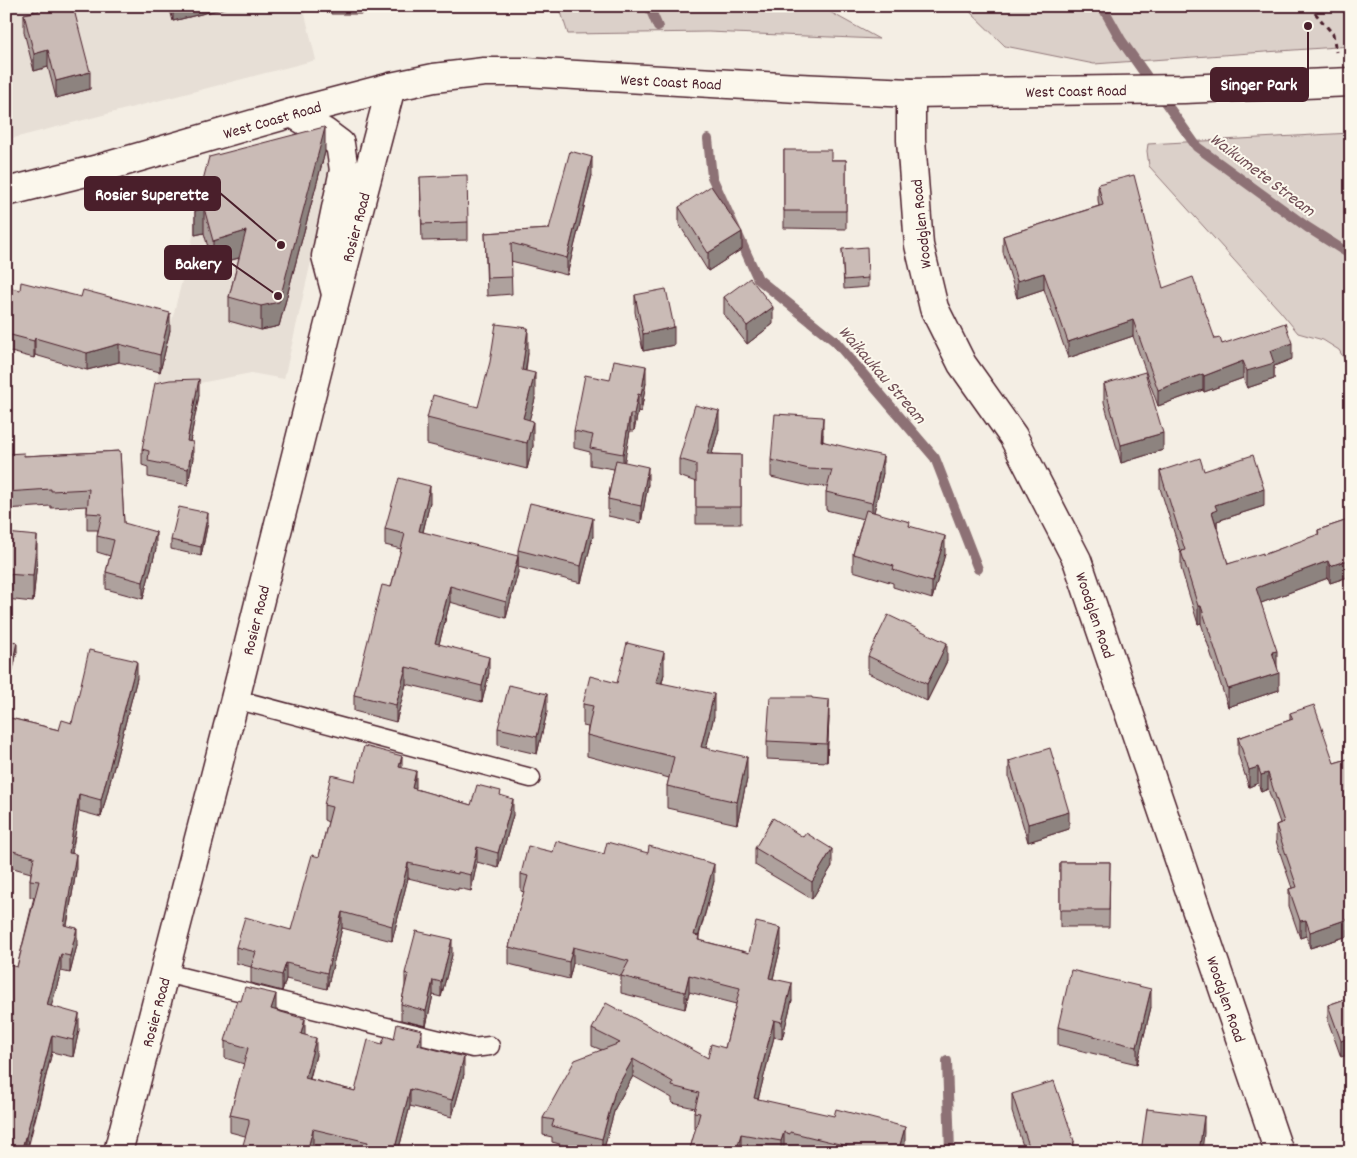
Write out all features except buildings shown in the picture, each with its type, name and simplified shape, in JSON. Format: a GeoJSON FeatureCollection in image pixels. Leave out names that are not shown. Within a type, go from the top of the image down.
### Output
{"type":"FeatureCollection","features":[{"type":"Feature","properties":{"kind":"street","name":"West Coast Road"},"geometry":{"type":"LineString","coordinates":[[6,192],[98,169],[292,113],[391,87],[434,78],[484,72],[525,72],[911,93],[1184,89],[1346,82]]}},
{"type":"Feature","properties":{"kind":"street","name":"Rosier Road"},"geometry":{"type":"LineString","coordinates":[[118,1152],[391,87]]}},
{"type":"Feature","properties":{"kind":"street","name":"Woodglen Road"},"geometry":{"type":"LineString","coordinates":[[911,93],[911,140],[919,245],[934,308],[962,364],[1013,436],[1077,560],[1279,1152]]}},
{"type":"Feature","properties":{"kind":"street"},"geometry":{"type":"LineString","coordinates":[[292,113],[340,144],[344,170],[326,256],[336,296]]}},
{"type":"Feature","properties":{"kind":"lane"},"geometry":{"type":"LineString","coordinates":[[235,699],[531,778]]}},
{"type":"Feature","properties":{"kind":"lane"},"geometry":{"type":"LineString","coordinates":[[165,973],[473,1048],[490,1046]]}},
{"type":"Feature","properties":{"kind":"path"},"geometry":{"type":"LineString","coordinates":[[1309,6],[1333,34],[1346,82]]}},
{"type":"Feature","properties":{"kind":"shaded area"},"geometry":{"type":"Polygon","coordinates":[[[6,6],[303,6],[316,60],[6,140],[6,6]]]}},
{"type":"Feature","properties":{"kind":"shaded area"},"geometry":{"type":"Polygon","coordinates":[[[559,6],[819,6],[879,39],[708,32],[568,34],[559,6]]]}},
{"type":"Feature","properties":{"kind":"shaded area"},"geometry":{"type":"Polygon","coordinates":[[[964,6],[1351,6],[1351,46],[1094,64],[1005,46],[964,6]]]}},
{"type":"Feature","properties":{"kind":"shaded area"},"geometry":{"type":"Polygon","coordinates":[[[1351,133],[1351,371],[1339,350],[1323,340],[1298,333],[1149,166],[1147,151],[1148,144],[1351,133]]]}},
{"type":"Feature","properties":{"kind":"shaded area"},"geometry":{"type":"Polygon","coordinates":[[[315,145],[334,162],[284,379],[251,373],[154,392],[209,173],[315,145]]]}},
{"type":"Feature","properties":{"kind":"waterway","name":"Waikaukau Stream"},"geometry":{"type":"LineString","coordinates":[[649,6],[658,27]]}},
{"type":"Feature","properties":{"kind":"waterway","name":"Waikumete Stream"},"geometry":{"type":"LineString","coordinates":[[1102,6],[1121,40],[1197,147],[1307,227],[1351,255]]}},
{"type":"Feature","properties":{"kind":"waterway","name":"Waikaukau Stream"},"geometry":{"type":"LineString","coordinates":[[708,139],[712,177],[758,279],[835,341],[935,458],[978,569]]}},
{"type":"Feature","properties":{"kind":"waterway","name":"Waikaukau Stream"},"geometry":{"type":"LineString","coordinates":[[947,1061],[950,1152]]}},
{"type":"Feature","properties":{"kind":"place","name":"Singer Park"},"geometry":{"type":"Point","coordinates":[1308,26]}},
{"type":"Feature","properties":{"kind":"place","name":"Rosier Superette"},"geometry":{"type":"Point","coordinates":[281,245]}},
{"type":"Feature","properties":{"kind":"place","name":"Bakery"},"geometry":{"type":"Point","coordinates":[278,296]}}]}
